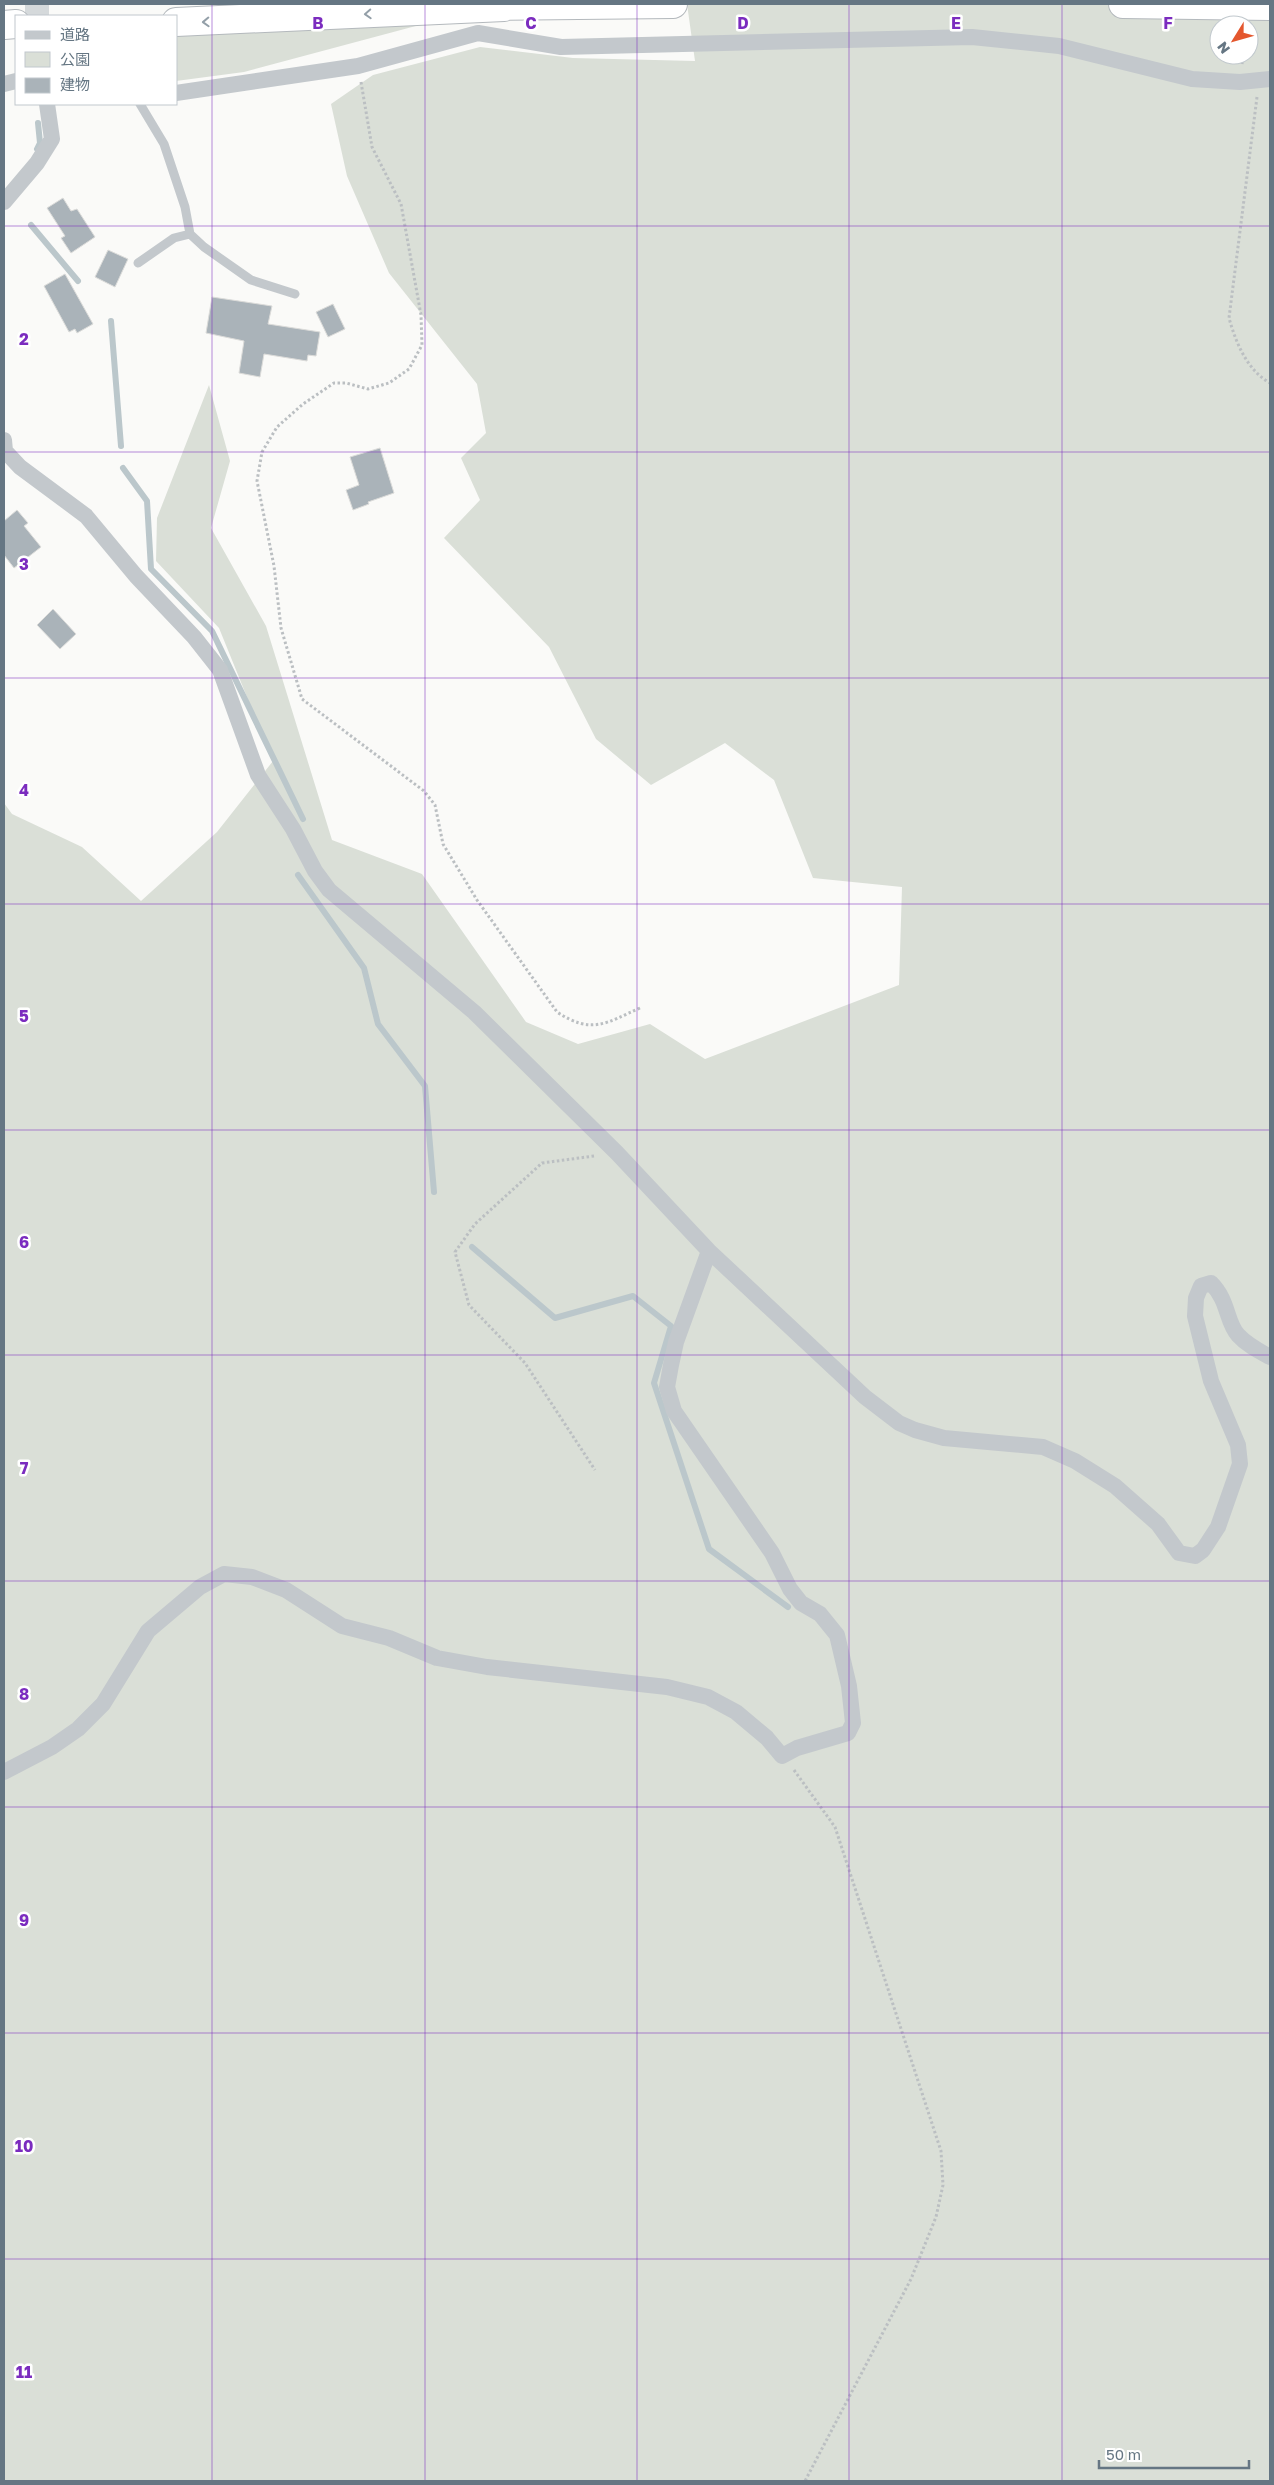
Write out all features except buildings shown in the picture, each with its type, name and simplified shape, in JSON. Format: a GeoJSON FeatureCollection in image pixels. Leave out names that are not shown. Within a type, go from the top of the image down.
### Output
{"type":"FeatureCollection","features":[{"type":"Feature","properties":{"kind":"highway"},"geometry":{"type":"LineString","coordinates":[[398,4],[504,7]]}},
{"type":"Feature","properties":{"kind":"highway"},"geometry":{"type":"LineString","coordinates":[[178,22],[504,7],[673,4]]}},
{"type":"Feature","properties":{"kind":"highway"},"geometry":{"type":"LineString","coordinates":[[1124,4],[1270,6]]}},
{"type":"Feature","properties":{"kind":"street"},"geometry":{"type":"LineString","coordinates":[[178,93],[358,66],[478,33],[561,47],[972,37],[1059,46],[1192,80],[1240,82],[1265,79]]}},
{"type":"Feature","properties":{"kind":"street"},"geometry":{"type":"LineString","coordinates":[[4,202],[37,163],[52,140],[48,105]]}},
{"type":"Feature","properties":{"kind":"street"},"geometry":{"type":"LineString","coordinates":[[4,440],[6,451],[20,467],[86,516],[136,576],[194,637],[220,670],[258,774],[294,829],[315,872],[329,890],[474,1012],[617,1153],[709,1251],[865,1398],[899,1423],[944,1438],[1044,1447],[1075,1460],[1115,1486],[1158,1524],[1179,1553],[1195,1556],[1203,1550],[1218,1527],[1240,1464],[1238,1445],[1212,1381],[1195,1316],[1196,1298],[1201,1286],[1211,1283],[1219,1292],[1236,1333],[1250,1346],[1270,1357]]}},
{"type":"Feature","properties":{"kind":"street"},"geometry":{"type":"LineString","coordinates":[[4,1772],[52,1748],[78,1728],[103,1704],[148,1631],[200,1587],[224,1574],[252,1577],[286,1590],[342,1626],[389,1638],[437,1658],[487,1667],[667,1687],[708,1697],[736,1712],[767,1738],[782,1756],[797,1748],[848,1733],[853,1723],[849,1686],[837,1635],[820,1614],[801,1603],[790,1589],[772,1553],[674,1411],[667,1387],[676,1342],[709,1251]]}},
{"type":"Feature","properties":{"kind":"lane"},"geometry":{"type":"LineString","coordinates":[[141,105],[164,144],[186,207],[190,234],[204,247],[250,280],[295,294]]}},
{"type":"Feature","properties":{"kind":"lane"},"geometry":{"type":"LineString","coordinates":[[138,263],[174,238],[190,234]]}},
{"type":"Feature","properties":{"kind":"path"},"geometry":{"type":"LineString","coordinates":[[358,66],[372,147],[401,204],[421,315],[422,345],[409,369],[390,383],[368,389],[346,383],[334,383],[303,404],[277,427],[262,452],[257,482],[274,566],[281,628],[302,699],[424,791],[435,805],[443,844],[477,900],[557,1012],[573,1022],[598,1026],[640,1008]]}},
{"type":"Feature","properties":{"kind":"path"},"geometry":{"type":"LineString","coordinates":[[1265,79],[1229,318],[1236,341],[1247,362],[1270,384]]}},
{"type":"Feature","properties":{"kind":"path"},"geometry":{"type":"LineString","coordinates":[[595,1470],[525,1363],[469,1305],[455,1252],[475,1224],[542,1163],[617,1153]]}},
{"type":"Feature","properties":{"kind":"path"},"geometry":{"type":"LineString","coordinates":[[782,1756],[813,1794],[835,1827],[941,2151],[943,2185],[936,2218],[911,2278],[805,2481]]}},
{"type":"Feature","properties":{"kind":"green space"},"geometry":{"type":"Polygon","coordinates":[[[687,4],[1270,4],[1270,2481],[4,2481],[4,803],[12,814],[82,847],[141,901],[217,832],[273,761],[219,628],[156,561],[157,518],[209,385],[230,461],[211,528],[266,626],[332,840],[422,874],[526,1022],[578,1044],[650,1024],[705,1059],[899,985],[902,887],[813,878],[774,780],[725,743],[651,785],[596,739],[549,647],[444,538],[480,500],[461,458],[486,433],[477,384],[389,273],[347,176],[331,104],[373,75],[480,47],[573,58],[695,61],[687,4]]]}},
{"type":"Feature","properties":{"kind":"green space"},"geometry":{"type":"Polygon","coordinates":[[[427,23],[244,72],[178,81],[178,35],[427,23]]]}},
{"type":"Feature","properties":{"kind":"waterway"},"geometry":{"type":"LineString","coordinates":[[37,149],[40,143],[38,123]]}},
{"type":"Feature","properties":{"kind":"waterway"},"geometry":{"type":"LineString","coordinates":[[31,225],[78,281]]}},
{"type":"Feature","properties":{"kind":"waterway"},"geometry":{"type":"LineString","coordinates":[[111,321],[121,446]]}},
{"type":"Feature","properties":{"kind":"waterway"},"geometry":{"type":"LineString","coordinates":[[123,468],[147,501],[151,569],[212,631],[303,819]]}},
{"type":"Feature","properties":{"kind":"waterway"},"geometry":{"type":"LineString","coordinates":[[298,875],[364,968],[378,1024],[425,1086],[434,1192]]}},
{"type":"Feature","properties":{"kind":"waterway"},"geometry":{"type":"LineString","coordinates":[[472,1247],[555,1318],[633,1296],[671,1326],[654,1383],[709,1549],[788,1607]]}},
{"type":"Feature","properties":{"kind":"tunnel"},"geometry":{"type":"LineString","coordinates":[[37,4],[37,15]]}}]}
